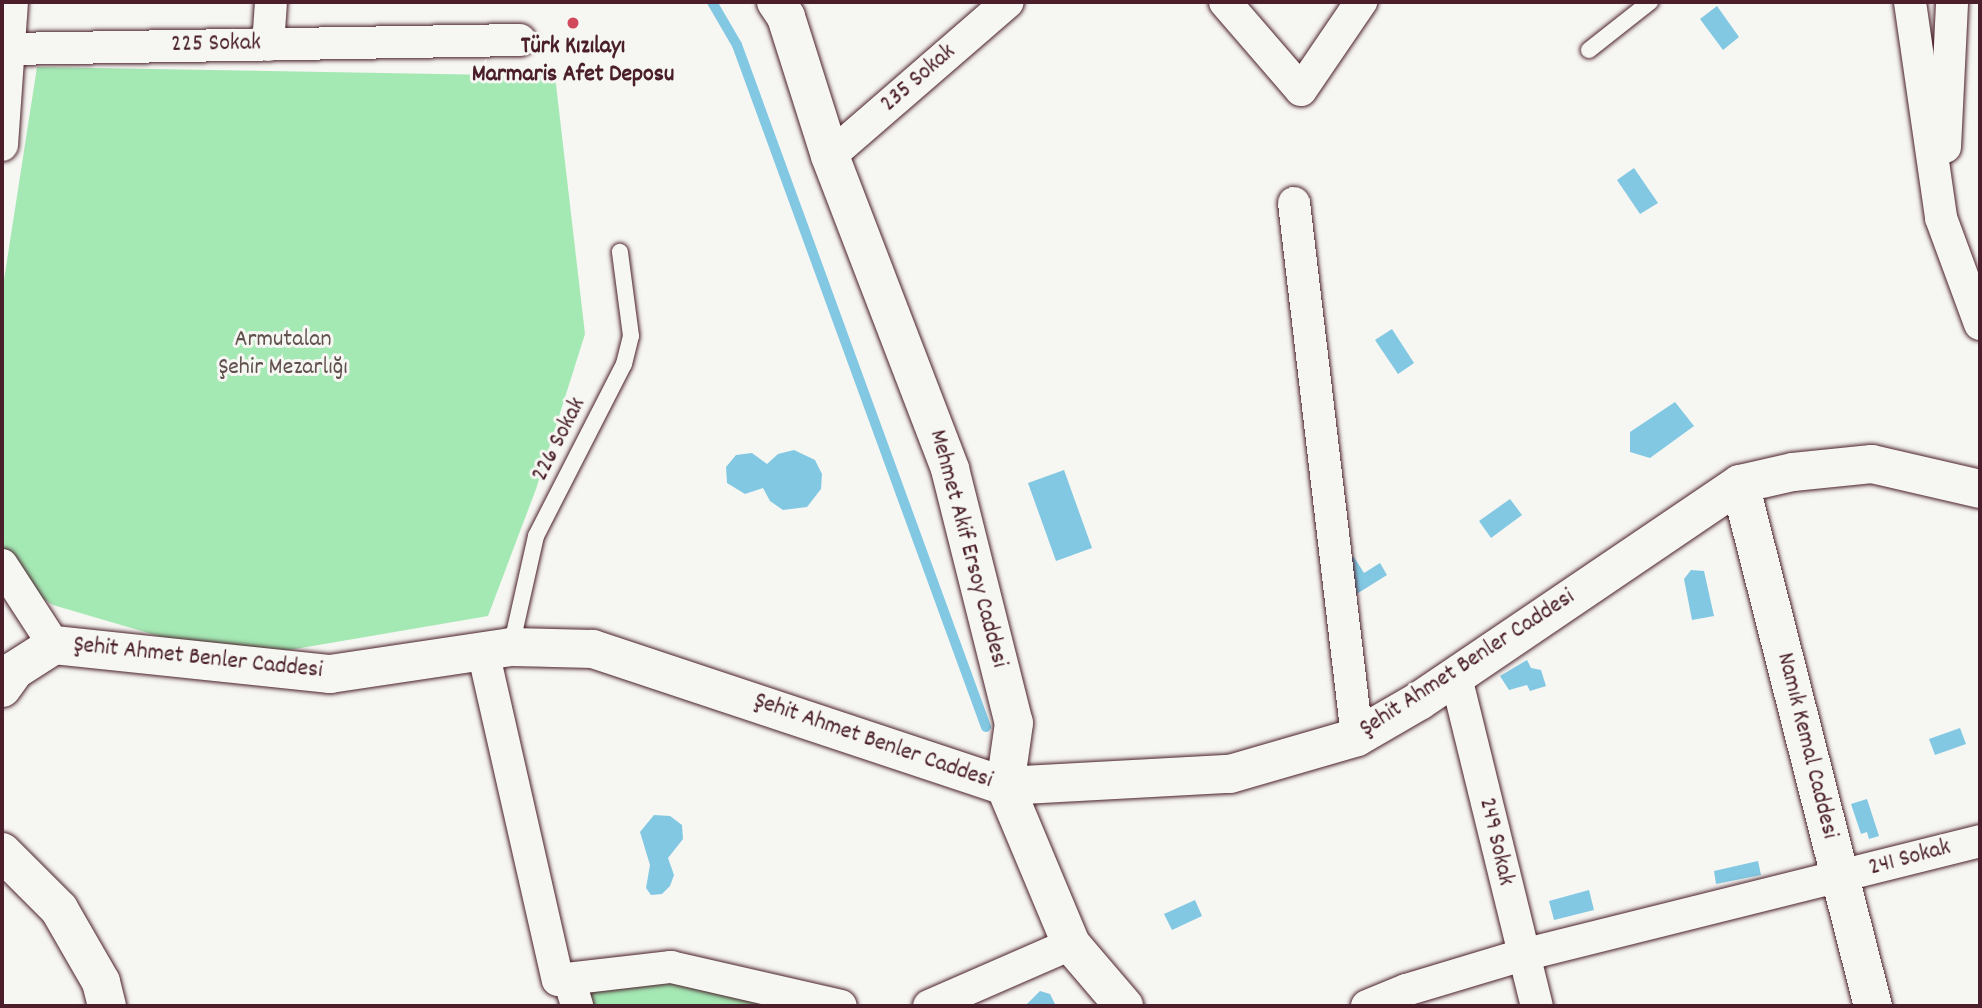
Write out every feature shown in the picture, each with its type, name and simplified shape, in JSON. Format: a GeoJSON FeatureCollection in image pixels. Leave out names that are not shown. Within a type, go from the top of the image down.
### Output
{"type":"FeatureCollection","features":[{"type":"Feature","properties":{"kind":"street"},"geometry":{"type":"LineString","coordinates":[[2,145],[12,2]]}},
{"type":"Feature","properties":{"kind":"street"},"geometry":{"type":"LineString","coordinates":[[268,44],[271,2]]}},
{"type":"Feature","properties":{"kind":"street","name":"Mehmet Akif Ersoy Caddesi"},"geometry":{"type":"LineString","coordinates":[[776,2],[786,17],[830,156],[950,469],[1014,723],[1005,786]]}},
{"type":"Feature","properties":{"kind":"street","name":"235 Sokak"},"geometry":{"type":"LineString","coordinates":[[830,156],[1008,2]]}},
{"type":"Feature","properties":{"kind":"street"},"geometry":{"type":"LineString","coordinates":[[1225,2],[1301,90],[1362,2]]}},
{"type":"Feature","properties":{"kind":"street"},"geometry":{"type":"LineString","coordinates":[[1910,2],[1941,218],[1980,324]]}},
{"type":"Feature","properties":{"kind":"street"},"geometry":{"type":"LineString","coordinates":[[1941,218],[1952,2]]}},
{"type":"Feature","properties":{"kind":"street","name":"225 Sokak"},"geometry":{"type":"LineString","coordinates":[[8,49],[520,40]]}},
{"type":"Feature","properties":{"kind":"street"},"geometry":{"type":"LineString","coordinates":[[1294,204],[1357,737]]}},
{"type":"Feature","properties":{"kind":"street","name":"Şehit Ahmet Benler Caddesi"},"geometry":{"type":"LineString","coordinates":[[2,688],[15,670],[54,645],[330,674],[497,649],[593,649],[1005,786],[1230,774],[1357,737],[1456,677],[1740,484],[1793,472],[1872,464],[1980,489]]}},
{"type":"Feature","properties":{"kind":"street","name":"Namık Kemal Caddesi"},"geometry":{"type":"LineString","coordinates":[[1740,484],[1873,1006]]}},
{"type":"Feature","properties":{"kind":"street"},"geometry":{"type":"LineString","coordinates":[[2,565],[54,645]]}},
{"type":"Feature","properties":{"kind":"street"},"geometry":{"type":"LineString","coordinates":[[497,649],[558,980],[573,993],[671,967],[841,1006]]}},
{"type":"Feature","properties":{"kind":"street","name":"249 Sokak"},"geometry":{"type":"LineString","coordinates":[[1456,677],[1522,955],[1537,1006]]}},
{"type":"Feature","properties":{"kind":"street"},"geometry":{"type":"LineString","coordinates":[[1005,786],[1071,944],[1124,1006]]}},
{"type":"Feature","properties":{"kind":"street","name":"241 Sokak"},"geometry":{"type":"LineString","coordinates":[[1367,1006],[1406,990],[1522,955],[1980,841]]}},
{"type":"Feature","properties":{"kind":"street"},"geometry":{"type":"LineString","coordinates":[[2,852],[59,909],[101,982],[107,1006]]}},
{"type":"Feature","properties":{"kind":"street"},"geometry":{"type":"LineString","coordinates":[[929,1006],[1071,944]]}},
{"type":"Feature","properties":{"kind":"lane"},"geometry":{"type":"LineString","coordinates":[[1589,50],[1650,2]]}},
{"type":"Feature","properties":{"kind":"lane","name":"226 Sokak"},"geometry":{"type":"LineString","coordinates":[[497,649],[536,536],[624,364],[631,337],[620,252]]}},
{"type":"Feature","properties":{"kind":"green space","name":"Armutalan Şehir Mezarlığı"},"geometry":{"type":"Polygon","coordinates":[[[37,67],[555,76],[585,334],[536,489],[488,616],[237,659],[53,605],[2,574],[2,293],[37,67]]]}},
{"type":"Feature","properties":{"kind":"green space"},"geometry":{"type":"Polygon","coordinates":[[[671,980],[791,1006],[584,1006],[578,987],[671,980]]]}},
{"type":"Feature","properties":{"kind":"water"},"geometry":{"type":"Polygon","coordinates":[[[1717,6],[1739,37],[1723,50],[1700,19],[1717,6]]]}},
{"type":"Feature","properties":{"kind":"water"},"geometry":{"type":"Polygon","coordinates":[[[1634,168],[1658,203],[1640,214],[1617,180],[1634,168]]]}},
{"type":"Feature","properties":{"kind":"water"},"geometry":{"type":"Polygon","coordinates":[[[1392,329],[1414,363],[1398,374],[1375,340],[1392,329]]]}},
{"type":"Feature","properties":{"kind":"water"},"geometry":{"type":"Polygon","coordinates":[[[1675,402],[1694,426],[1650,458],[1630,452],[1630,432],[1675,402]]]}},
{"type":"Feature","properties":{"kind":"water"},"geometry":{"type":"Polygon","coordinates":[[[794,450],[815,460],[822,474],[821,489],[807,507],[783,510],[770,501],[763,488],[745,494],[727,483],[726,467],[736,455],[752,453],[767,464],[778,454],[794,450]]]}},
{"type":"Feature","properties":{"kind":"water"},"geometry":{"type":"Polygon","coordinates":[[[1064,470],[1092,548],[1056,561],[1028,483],[1064,470]]]}},
{"type":"Feature","properties":{"kind":"water"},"geometry":{"type":"Polygon","coordinates":[[[1510,499],[1522,515],[1491,538],[1479,521],[1510,499]]]}},
{"type":"Feature","properties":{"kind":"water"},"geometry":{"type":"Polygon","coordinates":[[[1337,554],[1354,557],[1364,573],[1380,563],[1387,575],[1355,595],[1337,554]]]}},
{"type":"Feature","properties":{"kind":"water"},"geometry":{"type":"Polygon","coordinates":[[[1691,570],[1704,571],[1714,616],[1692,620],[1684,579],[1691,570]]]}},
{"type":"Feature","properties":{"kind":"water"},"geometry":{"type":"Polygon","coordinates":[[[1527,660],[1531,668],[1541,670],[1546,686],[1530,691],[1527,685],[1509,690],[1500,676],[1527,660]]]}},
{"type":"Feature","properties":{"kind":"water"},"geometry":{"type":"Polygon","coordinates":[[[1960,728],[1966,744],[1935,755],[1929,739],[1960,728]]]}},
{"type":"Feature","properties":{"kind":"water"},"geometry":{"type":"Polygon","coordinates":[[[1867,799],[1879,836],[1869,839],[1867,832],[1861,834],[1851,804],[1867,799]]]}},
{"type":"Feature","properties":{"kind":"water"},"geometry":{"type":"Polygon","coordinates":[[[654,815],[670,816],[682,825],[683,839],[668,858],[674,875],[670,886],[662,894],[651,895],[646,888],[650,865],[640,832],[654,815]]]}},
{"type":"Feature","properties":{"kind":"water"},"geometry":{"type":"Polygon","coordinates":[[[1758,861],[1761,875],[1716,884],[1714,871],[1758,861]]]}},
{"type":"Feature","properties":{"kind":"water"},"geometry":{"type":"Polygon","coordinates":[[[1589,890],[1594,910],[1554,920],[1549,901],[1589,890]]]}},
{"type":"Feature","properties":{"kind":"water"},"geometry":{"type":"Polygon","coordinates":[[[1195,900],[1202,916],[1172,930],[1164,914],[1195,900]]]}},
{"type":"Feature","properties":{"kind":"water"},"geometry":{"type":"Polygon","coordinates":[[[1040,991],[1050,994],[1056,1006],[1025,1006],[1040,991]]]}},
{"type":"Feature","properties":{"kind":"waterway"},"geometry":{"type":"LineString","coordinates":[[712,2],[737,45],[986,727]]}},
{"type":"Feature","properties":{"kind":"place","name":"Türk Kızılayı Marmaris Afet Deposu"},"geometry":{"type":"Point","coordinates":[573,23]}}]}
